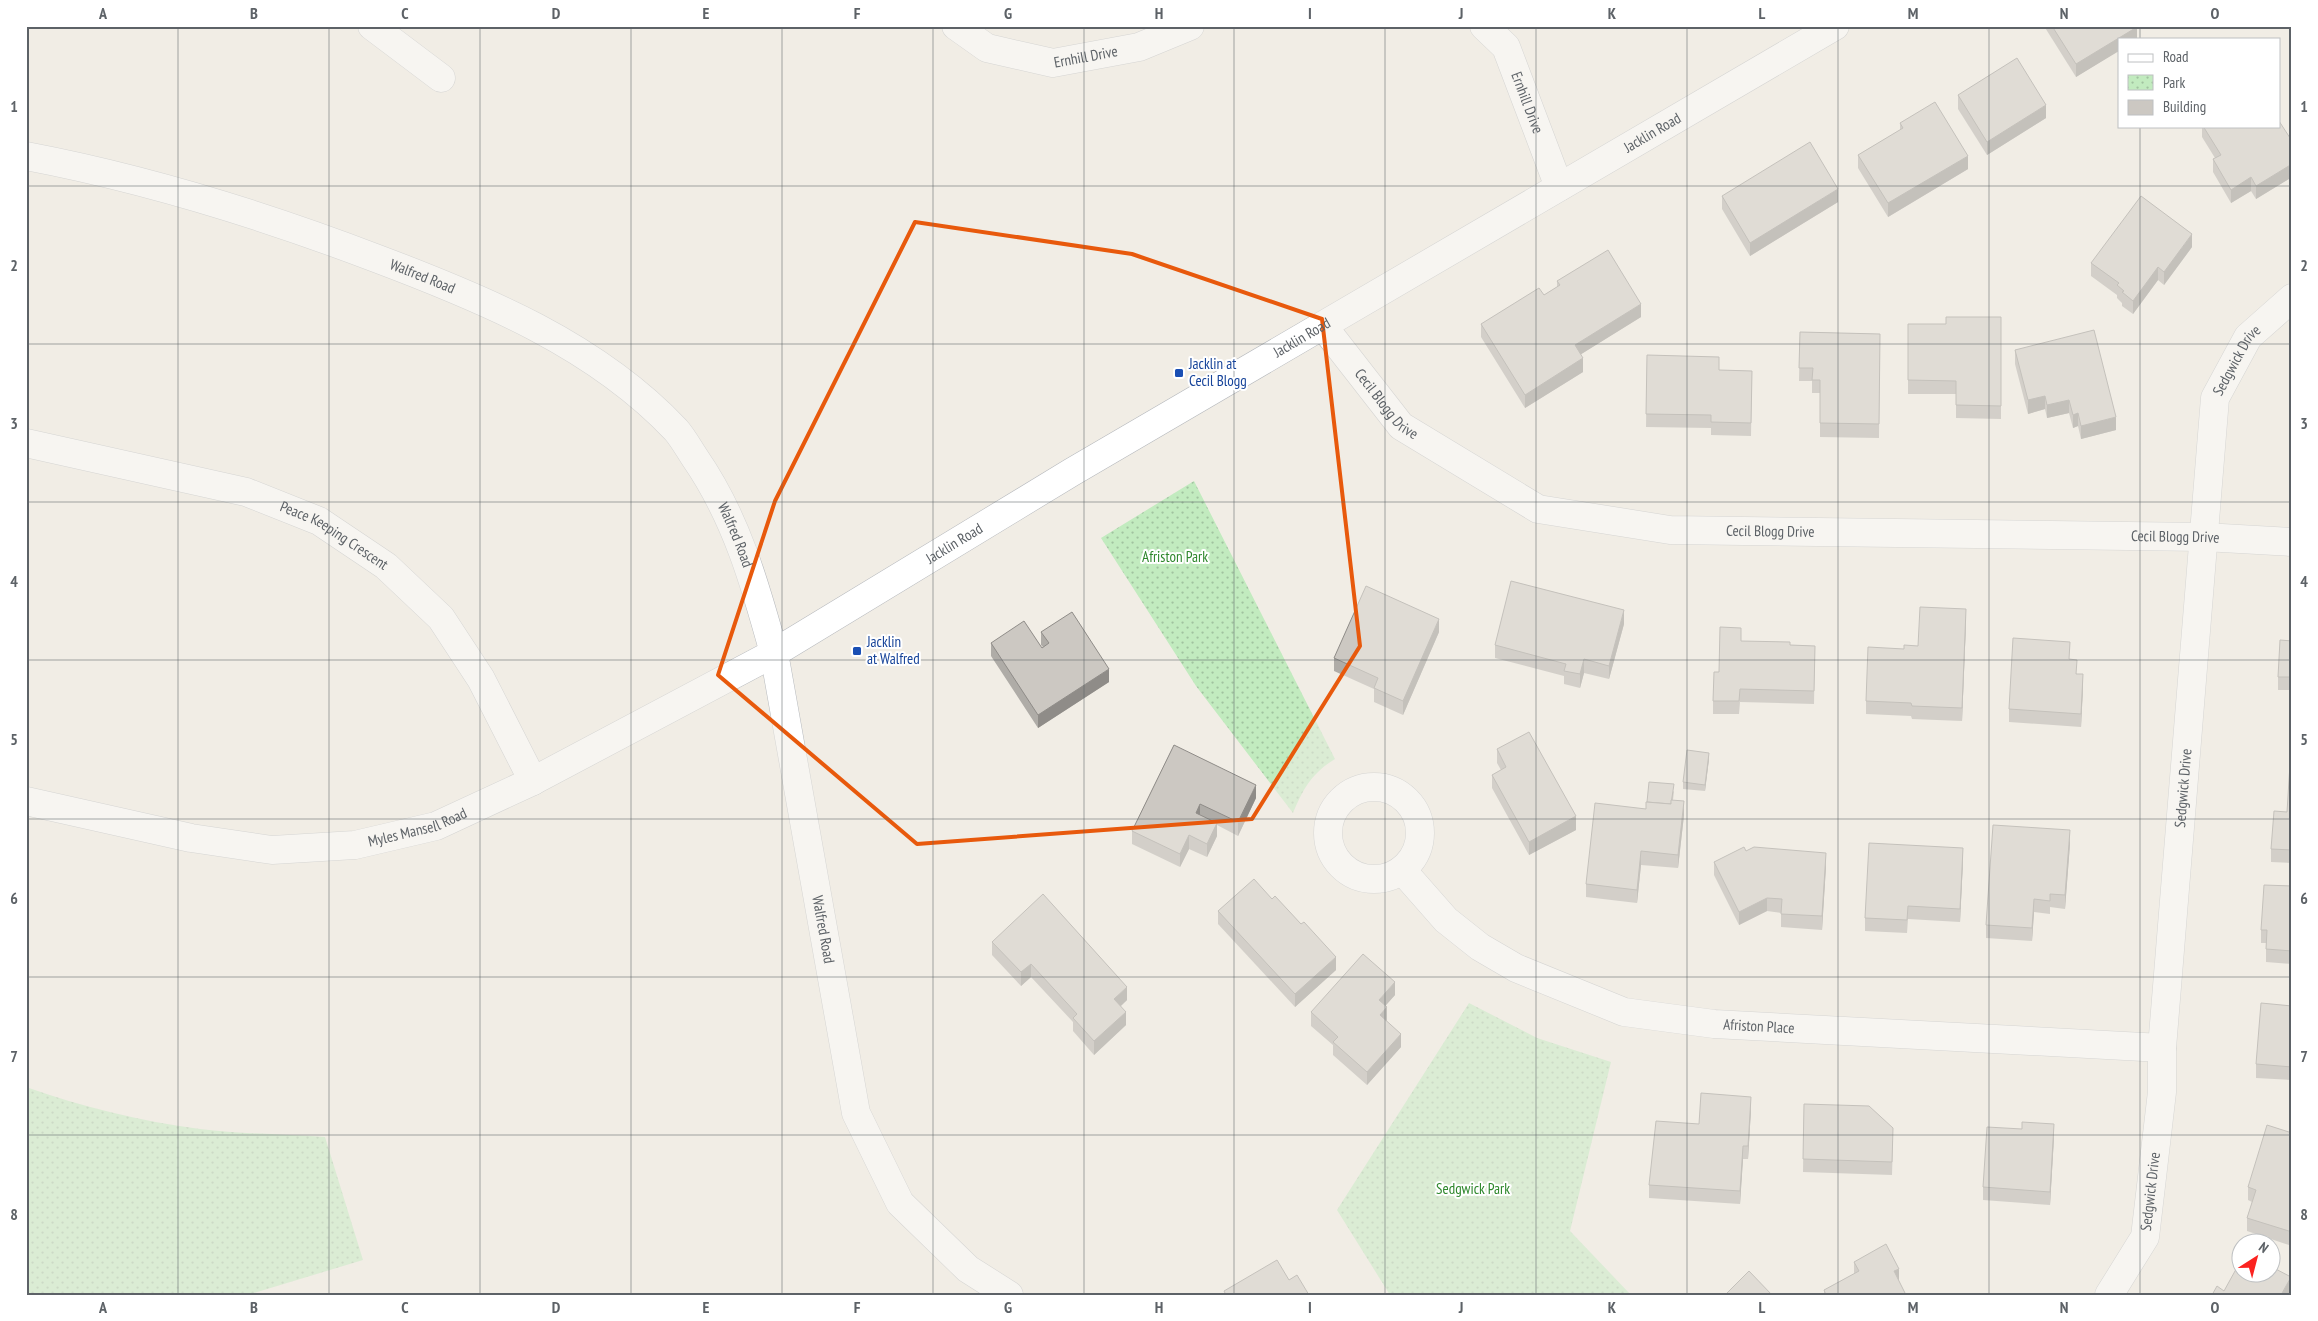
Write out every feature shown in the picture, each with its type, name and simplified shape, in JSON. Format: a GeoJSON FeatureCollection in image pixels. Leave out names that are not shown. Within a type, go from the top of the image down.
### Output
{"type":"FeatureCollection","features":[{"type":"Feature","properties":{"kind":"street"},"geometry":{"type":"LineString","coordinates":[[372,26],[441,78]]}},
{"type":"Feature","properties":{"kind":"street","name":"Ernhill Drive"},"geometry":{"type":"LineString","coordinates":[[956,26],[987,48],[1053,63],[1139,47],[1190,26]]}},
{"type":"Feature","properties":{"kind":"street","name":"Ernhill Drive"},"geometry":{"type":"LineString","coordinates":[[1484,26],[1506,47],[1559,187]]}},
{"type":"Feature","properties":{"kind":"street","name":"Jacklin Road"},"geometry":{"type":"LineString","coordinates":[[774,654],[1072,472],[1835,26]]}},
{"type":"Feature","properties":{"kind":"street","name":"Walfred Road"},"geometry":{"type":"LineString","coordinates":[[26,156],[105,172],[208,200],[311,233],[448,286],[517,316],[582,355],[634,392],[677,431],[711,481],[735,529],[754,581],[774,654],[856,1113],[900,1203],[968,1269],[1009,1295]]}},
{"type":"Feature","properties":{"kind":"street","name":"Sedgwick Drive"},"geometry":{"type":"LineString","coordinates":[[2109,1295],[2145,1237],[2162,1092],[2162,1048],[2215,398],[2248,337],[2292,298]]}},
{"type":"Feature","properties":{"kind":"street","name":"Cecil Blogg Drive"},"geometry":{"type":"LineString","coordinates":[[1323,326],[1402,426],[1538,508],[1670,530],[2204,537],[2292,542]]}},
{"type":"Feature","properties":{"kind":"street","name":"Peace Keeping Crescent"},"geometry":{"type":"LineString","coordinates":[[26,444],[246,492],[319,521],[386,566],[441,618],[481,679],[533,781]]}},
{"type":"Feature","properties":{"kind":"street","name":"Myles Mansell Road"},"geometry":{"type":"LineString","coordinates":[[26,802],[191,838],[272,850],[356,845],[436,826],[533,781],[774,654]]}},
{"type":"Feature","properties":{"kind":"street","name":"Afriston Place"},"geometry":{"type":"LineString","coordinates":[[1402,870],[1446,920],[1480,947],[1516,968],[1624,1012],[1714,1024],[2162,1048]]}},
{"type":"Feature","properties":{"kind":"highlighted area"},"geometry":{"type":"Polygon","coordinates":[[[915,222],[1132,254],[1322,319],[1360,646],[1252,819],[917,844],[718,675],[775,501],[915,222]]]}},
{"type":"Feature","properties":{"kind":"green space","name":"Afriston Park"},"geometry":{"type":"Polygon","coordinates":[[[1194,481],[1335,759],[1320,770],[1309,782],[1293,813],[1196,686],[1101,538],[1194,481]]]}},
{"type":"Feature","properties":{"kind":"green space","name":"Sedgwick Park"},"geometry":{"type":"Polygon","coordinates":[[[1469,1003],[1537,1038],[1611,1062],[1570,1231],[1631,1295],[1390,1295],[1337,1210],[1469,1003]]]}},
{"type":"Feature","properties":{"kind":"green space"},"geometry":{"type":"Polygon","coordinates":[[[26,1087],[69,1101],[178,1126],[231,1132],[325,1137],[363,1260],[247,1295],[26,1295],[26,1087]]]}},
{"type":"Feature","properties":{"kind":"building"},"geometry":{"type":"Polygon","coordinates":[[[2052,26],[2137,26],[2137,27],[2076,64],[2052,26]]]}},
{"type":"Feature","properties":{"kind":"building"},"geometry":{"type":"Polygon","coordinates":[[[2017,58],[2046,105],[1987,142],[1958,95],[2017,58]]]}},
{"type":"Feature","properties":{"kind":"building"},"geometry":{"type":"Polygon","coordinates":[[[1935,102],[1968,156],[1888,203],[1858,155],[1903,128],[1900,123],[1935,102]]]}},
{"type":"Feature","properties":{"kind":"building"},"geometry":{"type":"Polygon","coordinates":[[[2280,123],[2292,141],[2292,164],[2256,186],[2251,177],[2231,190],[2213,159],[2221,155],[2204,128],[2280,128],[2280,123]]]}},
{"type":"Feature","properties":{"kind":"building"},"geometry":{"type":"Polygon","coordinates":[[[1810,142],[1838,189],[1750,243],[1722,196],[1810,142]]]}},
{"type":"Feature","properties":{"kind":"building"},"geometry":{"type":"Polygon","coordinates":[[[2141,196],[2192,234],[2164,272],[2158,267],[2133,301],[2122,292],[2124,291],[2117,285],[2119,283],[2091,263],[2141,196]]]}},
{"type":"Feature","properties":{"kind":"building"},"geometry":{"type":"Polygon","coordinates":[[[1608,250],[1641,304],[1575,345],[1583,358],[1525,395],[1481,324],[1539,288],[1544,295],[1560,285],[1557,281],[1608,250]]]}},
{"type":"Feature","properties":{"kind":"building"},"geometry":{"type":"Polygon","coordinates":[[[1946,317],[2001,317],[2001,406],[1956,405],[1956,381],[1908,380],[1908,324],[1946,324],[1946,317]]]}},
{"type":"Feature","properties":{"kind":"building"},"geometry":{"type":"Polygon","coordinates":[[[2094,330],[2116,417],[2081,426],[2078,413],[2073,415],[2069,400],[2047,405],[2045,396],[2028,400],[2015,350],[2094,330]]]}},
{"type":"Feature","properties":{"kind":"building"},"geometry":{"type":"Polygon","coordinates":[[[1800,332],[1880,334],[1879,424],[1820,423],[1820,380],[1812,380],[1813,368],[1799,368],[1800,332]]]}},
{"type":"Feature","properties":{"kind":"building"},"geometry":{"type":"Polygon","coordinates":[[[1647,355],[1719,357],[1719,370],[1752,371],[1751,423],[1711,422],[1711,415],[1646,414],[1647,355]]]}},
{"type":"Feature","properties":{"kind":"building"},"geometry":{"type":"Polygon","coordinates":[[[1511,581],[1624,610],[1609,666],[1584,659],[1580,674],[1564,671],[1566,664],[1495,645],[1511,581]]]}},
{"type":"Feature","properties":{"kind":"building"},"geometry":{"type":"Polygon","coordinates":[[[1366,586],[1439,619],[1403,701],[1374,688],[1378,678],[1334,658],[1366,586]]]}},
{"type":"Feature","properties":{"kind":"building"},"geometry":{"type":"Polygon","coordinates":[[[1920,607],[1966,609],[1962,708],[1912,706],[1911,703],[1866,701],[1868,647],[1904,649],[1904,645],[1918,646],[1920,607]]]}},
{"type":"Feature","properties":{"kind":"building"},"geometry":{"type":"Polygon","coordinates":[[[1072,612],[1109,669],[1038,715],[991,643],[1024,621],[1042,648],[1049,643],[1041,632],[1072,612]]]}},
{"type":"Feature","properties":{"kind":"building"},"geometry":{"type":"Polygon","coordinates":[[[1720,627],[1741,628],[1741,641],[1790,642],[1790,645],[1815,646],[1814,691],[1740,689],[1739,701],[1713,701],[1714,672],[1719,672],[1720,627]]]}},
{"type":"Feature","properties":{"kind":"building"},"geometry":{"type":"Polygon","coordinates":[[[2013,638],[2070,642],[2069,659],[2077,660],[2076,674],[2083,674],[2081,714],[2009,709],[2013,638]]]}},
{"type":"Feature","properties":{"kind":"building"},"geometry":{"type":"Polygon","coordinates":[[[2280,640],[2292,641],[2292,677],[2278,677],[2280,640]]]}},
{"type":"Feature","properties":{"kind":"building"},"geometry":{"type":"Polygon","coordinates":[[[1529,732],[1576,816],[1529,842],[1492,775],[1506,767],[1497,749],[1529,732]]]}},
{"type":"Feature","properties":{"kind":"building"},"geometry":{"type":"Polygon","coordinates":[[[1174,745],[1256,785],[1238,822],[1200,804],[1196,813],[1217,823],[1207,844],[1189,835],[1180,854],[1132,831],[1174,745]]]}},
{"type":"Feature","properties":{"kind":"building"},"geometry":{"type":"Polygon","coordinates":[[[1687,750],[1709,753],[1705,785],[1683,782],[1687,750]]]}},
{"type":"Feature","properties":{"kind":"building"},"geometry":{"type":"Polygon","coordinates":[[[2290,764],[2292,764],[2292,850],[2271,849],[2274,811],[2287,812],[2290,764]]]}},
{"type":"Feature","properties":{"kind":"building"},"geometry":{"type":"Polygon","coordinates":[[[1649,782],[1674,784],[1671,804],[1647,802],[1649,782]]]}},
{"type":"Feature","properties":{"kind":"building"},"geometry":{"type":"Polygon","coordinates":[[[1671,800],[1684,801],[1678,855],[1641,851],[1637,890],[1586,884],[1595,803],[1646,809],[1646,802],[1671,804],[1671,800]]]}},
{"type":"Feature","properties":{"kind":"building"},"geometry":{"type":"Polygon","coordinates":[[[1993,825],[2070,830],[2065,895],[2050,894],[2050,901],[2034,899],[2032,928],[1986,925],[1993,825]]]}},
{"type":"Feature","properties":{"kind":"building"},"geometry":{"type":"Polygon","coordinates":[[[1869,843],[1963,848],[1960,909],[1908,906],[1907,920],[1865,918],[1869,843]]]}},
{"type":"Feature","properties":{"kind":"building"},"geometry":{"type":"Polygon","coordinates":[[[1744,847],[1746,851],[1754,847],[1826,853],[1822,916],[1781,914],[1782,899],[1767,898],[1739,912],[1714,862],[1744,847]]]}},
{"type":"Feature","properties":{"kind":"building"},"geometry":{"type":"Polygon","coordinates":[[[1254,879],[1272,899],[1275,896],[1301,924],[1304,922],[1336,957],[1295,994],[1218,911],[1254,879]]]}},
{"type":"Feature","properties":{"kind":"building"},"geometry":{"type":"Polygon","coordinates":[[[2264,885],[2292,886],[2292,951],[2266,949],[2267,930],[2261,930],[2264,885]]]}},
{"type":"Feature","properties":{"kind":"building"},"geometry":{"type":"Polygon","coordinates":[[[1043,894],[1127,987],[1114,999],[1126,1012],[1094,1041],[1073,1018],[1077,1014],[1031,964],[1021,972],[992,942],[1043,894]]]}},
{"type":"Feature","properties":{"kind":"building"},"geometry":{"type":"Polygon","coordinates":[[[1363,954],[1395,982],[1379,1000],[1387,1007],[1380,1015],[1401,1034],[1367,1072],[1333,1042],[1338,1037],[1311,1012],[1363,954]]]}},
{"type":"Feature","properties":{"kind":"building"},"geometry":{"type":"Polygon","coordinates":[[[2261,1003],[2292,1006],[2292,1067],[2256,1064],[2261,1003]]]}},
{"type":"Feature","properties":{"kind":"building"},"geometry":{"type":"Polygon","coordinates":[[[1701,1093],[1751,1097],[1748,1146],[1743,1146],[1740,1191],[1649,1185],[1656,1121],[1699,1124],[1701,1093]]]}},
{"type":"Feature","properties":{"kind":"building"},"geometry":{"type":"Polygon","coordinates":[[[1804,1104],[1869,1106],[1893,1128],[1892,1162],[1803,1159],[1804,1104]]]}},
{"type":"Feature","properties":{"kind":"building"},"geometry":{"type":"Polygon","coordinates":[[[2022,1122],[2054,1124],[2050,1192],[1983,1187],[1987,1127],[2022,1129],[2022,1122]]]}},
{"type":"Feature","properties":{"kind":"building"},"geometry":{"type":"Polygon","coordinates":[[[2267,1125],[2292,1133],[2292,1232],[2247,1218],[2256,1190],[2248,1187],[2267,1125]]]}},
{"type":"Feature","properties":{"kind":"building"},"geometry":{"type":"Polygon","coordinates":[[[1886,1244],[1899,1269],[1894,1271],[1906,1295],[1826,1295],[1824,1290],[1859,1271],[1854,1262],[1886,1244]]]}},
{"type":"Feature","properties":{"kind":"building"},"geometry":{"type":"Polygon","coordinates":[[[1277,1260],[1289,1280],[1297,1275],[1309,1295],[1226,1295],[1224,1291],[1277,1260]]]}},
{"type":"Feature","properties":{"kind":"building"},"geometry":{"type":"Polygon","coordinates":[[[1749,1271],[1772,1295],[1725,1295],[1749,1271]]]}},
{"type":"Feature","properties":{"kind":"building"},"geometry":{"type":"Polygon","coordinates":[[[2280,1271],[2291,1277],[2281,1295],[2212,1295],[2217,1286],[2224,1291],[2230,1280],[2230,1284],[2280,1284],[2280,1271]]]}},
{"type":"Feature","properties":{"kind":"place","name":"Jacklin at Cecil Blogg"},"geometry":{"type":"Point","coordinates":[1179,373]}},
{"type":"Feature","properties":{"kind":"place","name":"Jacklin at Walfred"},"geometry":{"type":"Point","coordinates":[857,651]}}]}
